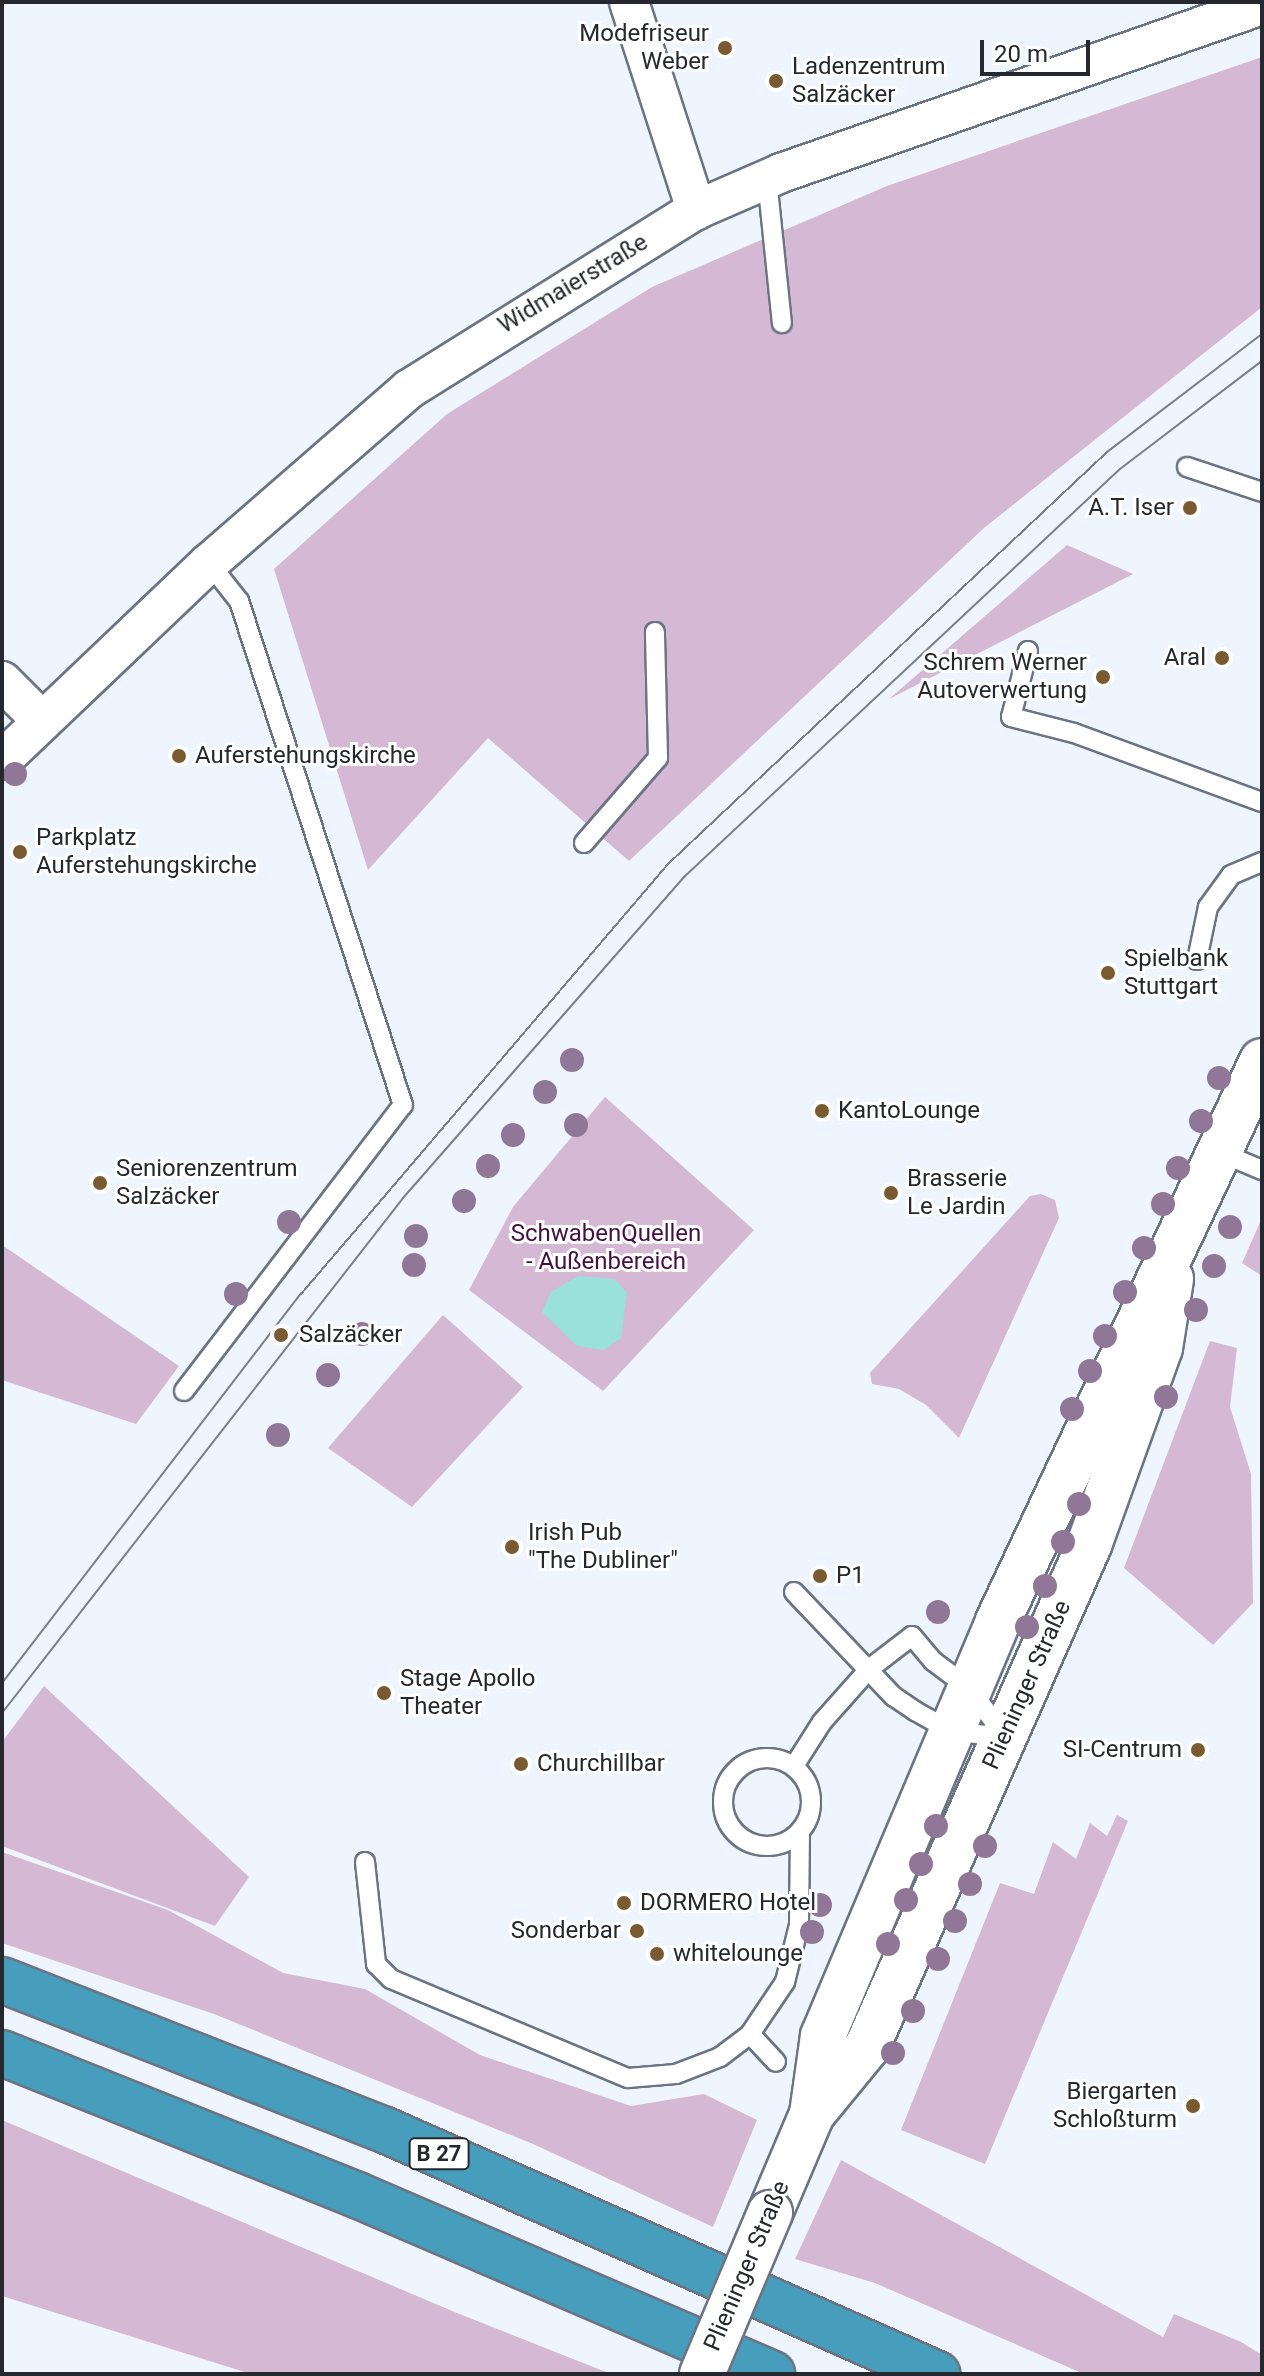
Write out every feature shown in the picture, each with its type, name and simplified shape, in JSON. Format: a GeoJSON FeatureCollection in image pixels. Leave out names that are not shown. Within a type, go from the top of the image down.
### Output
{"type":"FeatureCollection","features":[{"type":"Feature","properties":{"kind":"highway","name":"B 27"},"geometry":{"type":"LineString","coordinates":[[2,1980],[385,2130],[937,2374]]}},
{"type":"Feature","properties":{"kind":"highway"},"geometry":{"type":"LineString","coordinates":[[2,2053],[357,2195],[772,2374]]}},
{"type":"Feature","properties":{"kind":"main road","name":"Plieninger Straße"},"geometry":{"type":"LineString","coordinates":[[702,2374],[812,2114],[823,2036],[969,1688],[1079,1441],[1262,1061]]}},
{"type":"Feature","properties":{"kind":"main road","name":"Plieninger Straße"},"geometry":{"type":"LineString","coordinates":[[812,2114],[867,2047],[1006,1738],[1120,1460],[1160,1348],[1179,1229]]}},
{"type":"Feature","properties":{"kind":"main road"},"geometry":{"type":"LineString","coordinates":[[1079,1441],[1104,1446],[1120,1460]]}},
{"type":"Feature","properties":{"kind":"street"},"geometry":{"type":"LineString","coordinates":[[629,2],[696,210]]}},
{"type":"Feature","properties":{"kind":"street","name":"Widmaierstraße"},"geometry":{"type":"LineString","coordinates":[[2,760],[209,563],[409,389],[696,210],[767,179],[1262,5]]}},
{"type":"Feature","properties":{"kind":"street"},"geometry":{"type":"LineString","coordinates":[[2,681],[42,721]]}},
{"type":"Feature","properties":{"kind":"lane"},"geometry":{"type":"LineString","coordinates":[[767,179],[782,323]]}},
{"type":"Feature","properties":{"kind":"lane"},"geometry":{"type":"LineString","coordinates":[[1187,467],[1262,492]]}},
{"type":"Feature","properties":{"kind":"lane"},"geometry":{"type":"LineString","coordinates":[[184,1391],[403,1105],[239,601],[209,563]]}},
{"type":"Feature","properties":{"kind":"lane"},"geometry":{"type":"LineString","coordinates":[[584,843],[658,758],[655,632]]}},
{"type":"Feature","properties":{"kind":"lane"},"geometry":{"type":"LineString","coordinates":[[1028,651],[1011,717],[1074,733],[1262,802]]}},
{"type":"Feature","properties":{"kind":"lane"},"geometry":{"type":"LineString","coordinates":[[1197,960],[1208,907],[1231,875],[1262,862]]}},
{"type":"Feature","properties":{"kind":"lane"},"geometry":{"type":"LineString","coordinates":[[1217,1151],[1262,1170]]}},
{"type":"Feature","properties":{"kind":"lane"},"geometry":{"type":"LineString","coordinates":[[794,1592],[893,1696],[951,1731],[1006,1738]]}},
{"type":"Feature","properties":{"kind":"lane"},"geometry":{"type":"LineString","coordinates":[[794,1766],[822,1722],[869,1669],[912,1636],[933,1661],[969,1688],[1006,1738]]}},
{"type":"Feature","properties":{"kind":"lane"},"geometry":{"type":"LineString","coordinates":[[365,1862],[376,1964],[391,1979],[628,2078],[676,2074],[720,2057],[750,2034],[785,1982],[799,1925],[800,1832],[811,1810],[809,1785],[794,1766],[774,1757],[751,1760],[732,1774],[723,1794],[725,1817],[738,1836],[758,1846],[781,1845],[800,1832]]}},
{"type":"Feature","properties":{"kind":"lane"},"geometry":{"type":"LineString","coordinates":[[750,2034],[776,2062]]}},
{"type":"Feature","properties":{"kind":"green space"},"geometry":{"type":"Polygon","coordinates":[[[1262,57],[1262,307],[984,528],[629,861],[488,738],[368,870],[274,569],[447,414],[652,287],[887,186],[1262,57]]]}},
{"type":"Feature","properties":{"kind":"green space"},"geometry":{"type":"Polygon","coordinates":[[[1067,545],[1133,574],[889,699],[1067,545]]]}},
{"type":"Feature","properties":{"kind":"green space","name":"SchwabenQuellen - Außenbereich"},"geometry":{"type":"Polygon","coordinates":[[[605,1097],[754,1230],[603,1391],[469,1290],[513,1207],[605,1097]]]}},
{"type":"Feature","properties":{"kind":"green space"},"geometry":{"type":"Polygon","coordinates":[[[1041,1194],[1055,1200],[1059,1218],[959,1438],[926,1405],[899,1389],[872,1384],[870,1373],[1030,1196],[1041,1194]]]}},
{"type":"Feature","properties":{"kind":"green space"},"geometry":{"type":"Polygon","coordinates":[[[1262,1218],[1262,1276],[1242,1263],[1262,1218]]]}},
{"type":"Feature","properties":{"kind":"green space"},"geometry":{"type":"Polygon","coordinates":[[[2,1245],[179,1366],[136,1424],[2,1380],[2,1245]]]}},
{"type":"Feature","properties":{"kind":"green space"},"geometry":{"type":"Polygon","coordinates":[[[443,1315],[523,1387],[412,1507],[328,1448],[443,1315]]]}},
{"type":"Feature","properties":{"kind":"green space"},"geometry":{"type":"Polygon","coordinates":[[[1210,1341],[1237,1348],[1230,1407],[1251,1474],[1253,1603],[1213,1645],[1124,1568],[1210,1341]]]}},
{"type":"Feature","properties":{"kind":"green space"},"geometry":{"type":"Polygon","coordinates":[[[44,1686],[249,1877],[215,1926],[2,1846],[2,1742],[44,1686]]]}},
{"type":"Feature","properties":{"kind":"green space"},"geometry":{"type":"Polygon","coordinates":[[[1117,1815],[1128,1821],[985,2164],[901,2130],[1000,1883],[1034,1894],[1053,1842],[1076,1859],[1090,1823],[1107,1836],[1117,1815]]]}},
{"type":"Feature","properties":{"kind":"green space"},"geometry":{"type":"Polygon","coordinates":[[[2,1852],[168,1910],[283,1973],[365,1989],[480,2055],[631,2106],[704,2094],[757,2120],[713,2227],[533,2144],[214,2014],[2,1943],[2,1852]]]}},
{"type":"Feature","properties":{"kind":"green space"},"geometry":{"type":"Polygon","coordinates":[[[2,2120],[457,2313],[611,2374],[251,2374],[2,2296],[2,2120]]]}},
{"type":"Feature","properties":{"kind":"green space"},"geometry":{"type":"Polygon","coordinates":[[[841,2160],[1163,2337],[1174,2314],[1241,2342],[1262,2355],[1262,2374],[1084,2374],[875,2283],[795,2259],[841,2160]]]}},
{"type":"Feature","properties":{"kind":"shaded area"},"geometry":{"type":"Polygon","coordinates":[[[578,1276],[615,1279],[627,1293],[621,1338],[604,1350],[577,1346],[542,1312],[551,1292],[578,1276]]]}},
{"type":"Feature","properties":{"kind":"tram line"},"geometry":{"type":"LineString","coordinates":[[2,1683],[301,1294],[668,864],[1107,452],[1262,334]]}},
{"type":"Feature","properties":{"kind":"tram line"},"geometry":{"type":"LineString","coordinates":[[2,1713],[403,1198],[684,877],[1120,469],[1262,361]]}},
{"type":"Feature","properties":{"kind":"place","name":"Modefriseur Weber"},"geometry":{"type":"Point","coordinates":[725,48]}},
{"type":"Feature","properties":{"kind":"place","name":"Ladenzentrum Salzäcker"},"geometry":{"type":"Point","coordinates":[776,81]}},
{"type":"Feature","properties":{"kind":"place","name":"A.T. Iser"},"geometry":{"type":"Point","coordinates":[1190,508]}},
{"type":"Feature","properties":{"kind":"place","name":"Aral"},"geometry":{"type":"Point","coordinates":[1222,658]}},
{"type":"Feature","properties":{"kind":"place","name":"Schrem Werner Autoverwertung"},"geometry":{"type":"Point","coordinates":[1103,677]}},
{"type":"Feature","properties":{"kind":"place","name":"Auferstehungskirche"},"geometry":{"type":"Point","coordinates":[179,756]}},
{"type":"Feature","properties":{"kind":"place","name":"Parkplatz Auferstehungskirche"},"geometry":{"type":"Point","coordinates":[20,852]}},
{"type":"Feature","properties":{"kind":"place","name":"Spielbank Stuttgart"},"geometry":{"type":"Point","coordinates":[1108,973]}},
{"type":"Feature","properties":{"kind":"place","name":"KantoLounge"},"geometry":{"type":"Point","coordinates":[822,1111]}},
{"type":"Feature","properties":{"kind":"place","name":"Seniorenzentrum Salzäcker"},"geometry":{"type":"Point","coordinates":[100,1183]}},
{"type":"Feature","properties":{"kind":"place","name":"Brasserie Le Jardin"},"geometry":{"type":"Point","coordinates":[891,1193]}},
{"type":"Feature","properties":{"kind":"place","name":"Salzäcker"},"geometry":{"type":"Point","coordinates":[281,1335]}},
{"type":"Feature","properties":{"kind":"place","name":"Irish Pub \"The Dubliner\""},"geometry":{"type":"Point","coordinates":[512,1547]}},
{"type":"Feature","properties":{"kind":"place","name":"P1"},"geometry":{"type":"Point","coordinates":[820,1576]}},
{"type":"Feature","properties":{"kind":"place","name":"Stage Apollo Theater"},"geometry":{"type":"Point","coordinates":[384,1693]}},
{"type":"Feature","properties":{"kind":"place","name":"SI-Centrum"},"geometry":{"type":"Point","coordinates":[1198,1750]}},
{"type":"Feature","properties":{"kind":"place","name":"Churchillbar"},"geometry":{"type":"Point","coordinates":[521,1764]}},
{"type":"Feature","properties":{"kind":"place","name":"DORMERO Hotel"},"geometry":{"type":"Point","coordinates":[624,1903]}},
{"type":"Feature","properties":{"kind":"place","name":"Sonderbar"},"geometry":{"type":"Point","coordinates":[637,1931]}},
{"type":"Feature","properties":{"kind":"place","name":"whitelounge"},"geometry":{"type":"Point","coordinates":[657,1954]}},
{"type":"Feature","properties":{"kind":"place","name":"Biergarten Schloßturm"},"geometry":{"type":"Point","coordinates":[1193,2106]}}]}
